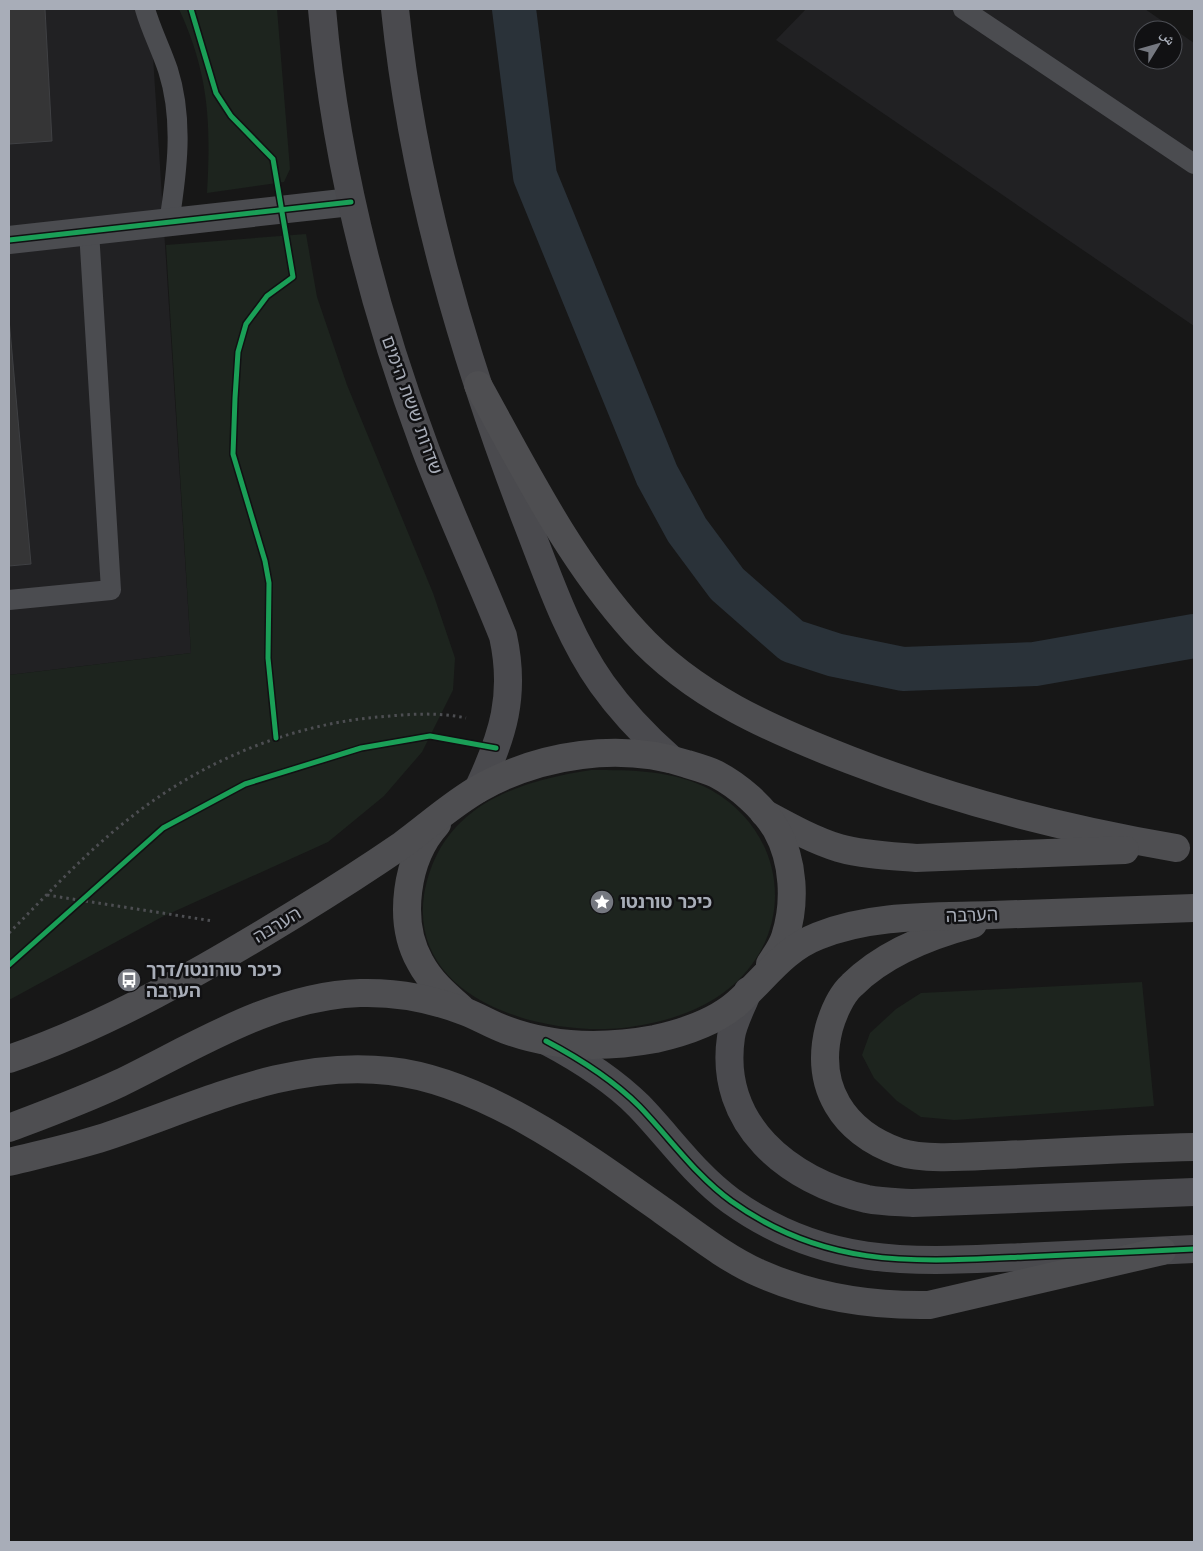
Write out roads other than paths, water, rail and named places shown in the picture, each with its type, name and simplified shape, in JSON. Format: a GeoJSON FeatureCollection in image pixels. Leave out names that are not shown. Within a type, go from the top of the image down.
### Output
{"type":"FeatureCollection","features":[{"type":"Feature","properties":{"kind":"highway"},"geometry":{"type":"LineString","coordinates":[[478,385],[552,516],[605,597],[636,633],[670,666],[710,695],[759,722],[814,746],[934,790],[1058,824],[1185,848]]}},
{"type":"Feature","properties":{"kind":"highway","name":"הערבה"},"geometry":{"type":"LineString","coordinates":[[9,1059],[75,1032],[132,1005],[268,930],[356,875],[478,789],[515,772],[562,758],[617,754],[671,759],[716,774],[751,798],[776,829],[789,864],[792,902],[784,939],[757,983]]}},
{"type":"Feature","properties":{"kind":"highway","name":"הערבה"},"geometry":{"type":"LineString","coordinates":[[452,808],[434,828],[420,851],[410,877],[406,906],[409,933],[419,961],[437,988],[464,1011]]}},
{"type":"Feature","properties":{"kind":"highway","name":"הערבה"},"geometry":{"type":"LineString","coordinates":[[762,812],[809,836],[840,848],[916,858],[1185,848]]}},
{"type":"Feature","properties":{"kind":"highway","name":"הערבה"},"geometry":{"type":"LineString","coordinates":[[9,1128],[115,1085],[242,1023],[305,1000],[334,995],[388,994],[415,998],[464,1011],[506,1030],[546,1041],[586,1046],[624,1044],[658,1038],[689,1029],[714,1017],[735,1005],[780,959],[798,946],[817,936],[857,924],[899,918],[1194,908]]}},
{"type":"Feature","properties":{"kind":"highway"},"geometry":{"type":"LineString","coordinates":[[1011,914],[964,926],[930,938],[877,965],[850,986],[833,1014],[825,1046],[826,1079],[839,1110],[863,1135],[900,1152],[917,1154],[951,1157],[1194,1147]]}},
{"type":"Feature","properties":{"kind":"highway"},"geometry":{"type":"LineString","coordinates":[[9,1162],[106,1136],[216,1096],[302,1072],[346,1068],[390,1071],[426,1077],[468,1092],[507,1112],[606,1170],[695,1234],[758,1272],[804,1290],[892,1306],[929,1305],[1162,1251]]}},
{"type":"Feature","properties":{"kind":"main road","name":"שדרות ששת הימים"},"geometry":{"type":"LineString","coordinates":[[322,9],[336,125],[351,202],[375,298],[422,441],[503,636],[508,660],[510,683],[503,727],[478,789]]}},
{"type":"Feature","properties":{"kind":"main road"},"geometry":{"type":"LineString","coordinates":[[396,9],[408,105],[420,170],[444,270],[478,385],[511,479],[553,589],[576,639],[601,682],[626,715],[671,759]]}},
{"type":"Feature","properties":{"kind":"main road"},"geometry":{"type":"LineString","coordinates":[[757,983],[731,1035],[729,1074],[739,1109],[760,1141],[790,1167],[826,1186],[868,1199],[912,1203],[1194,1192]]}},
{"type":"Feature","properties":{"kind":"main road"},"geometry":{"type":"LineString","coordinates":[[546,1041],[592,1067],[623,1092],[701,1174],[730,1200],[761,1220],[792,1236],[825,1248],[860,1256],[936,1261],[1194,1249]]}},
{"type":"Feature","properties":{"kind":"street"},"geometry":{"type":"LineString","coordinates":[[9,240],[351,202]]}},
{"type":"Feature","properties":{"kind":"lane"},"geometry":{"type":"LineString","coordinates":[[145,9],[168,70],[177,116],[177,162],[169,222]]}},
{"type":"Feature","properties":{"kind":"lane"},"geometry":{"type":"LineString","coordinates":[[968,10],[1194,164]]}},
{"type":"Feature","properties":{"kind":"lane"},"geometry":{"type":"LineString","coordinates":[[9,600],[111,590],[88,231]]}},
{"type":"Feature","properties":{"kind":"waterway"},"geometry":{"type":"LineString","coordinates":[[514,9],[535,176],[657,475],[687,530],[727,584],[792,641],[835,655],[903,669],[1035,664],[1194,636]]}},
{"type":"Feature","properties":{"kind":"place","name":"כיכר טורנטו"},"geometry":{"type":"Point","coordinates":[602,902]}},
{"type":"Feature","properties":{"kind":"place","name":"כיכר טורונטו/דרך הערבה"},"geometry":{"type":"Point","coordinates":[129,980]}}]}
